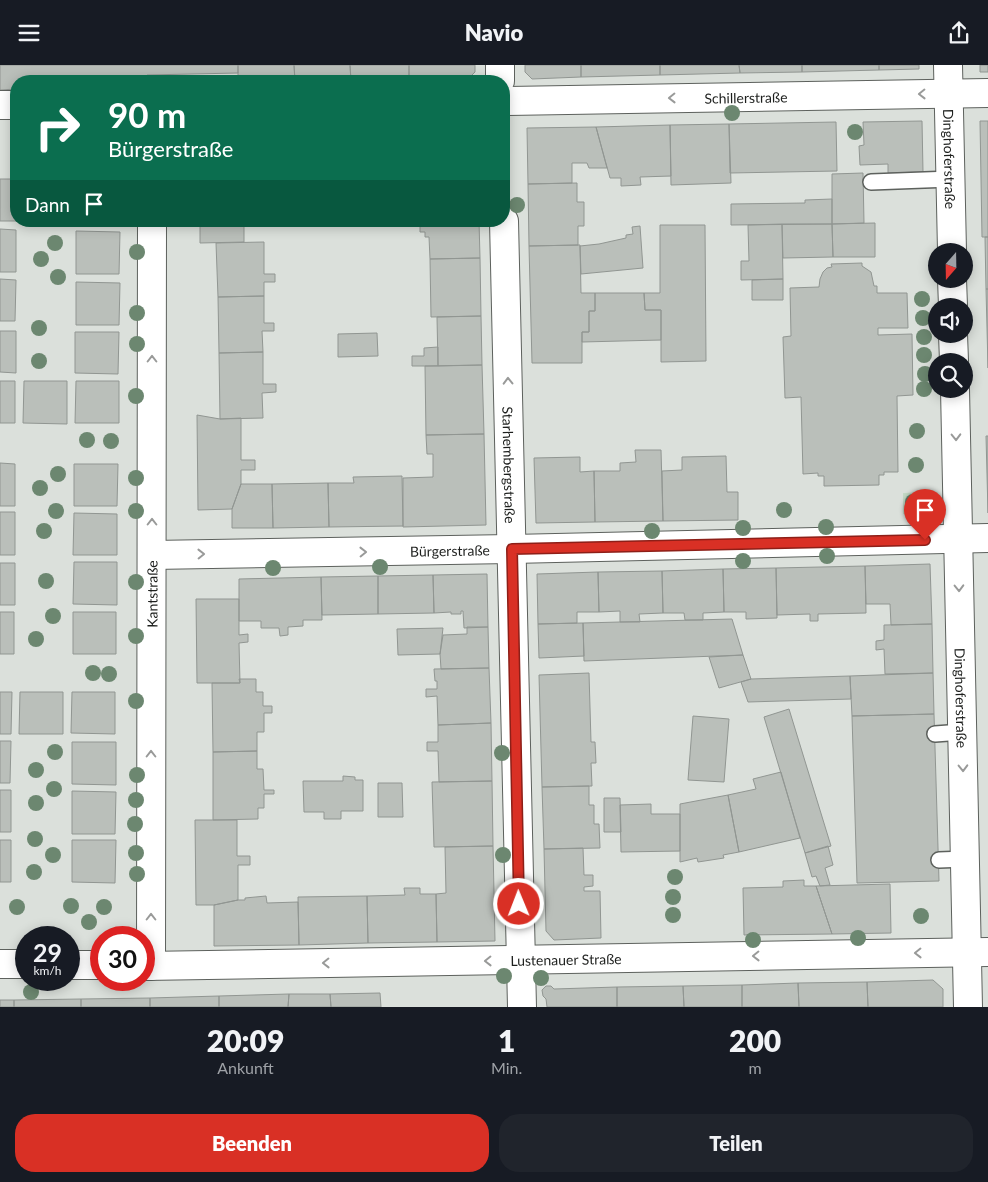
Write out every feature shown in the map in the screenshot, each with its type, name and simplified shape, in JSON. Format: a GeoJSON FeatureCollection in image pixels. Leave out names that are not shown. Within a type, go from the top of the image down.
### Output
{"type":"FeatureCollection","features":[{"type":"Feature","properties":{"kind":"street","name":"Dinghoferstraße"},"geometry":{"type":"LineString","coordinates":[[948,65],[952,243]]}},
{"type":"Feature","properties":{"kind":"street","name":"Schillerstraße"},"geometry":{"type":"LineString","coordinates":[[510,101],[988,93]]}},
{"type":"Feature","properties":{"kind":"street","name":"Kantstraße"},"geometry":{"type":"LineString","coordinates":[[147,926],[152,555],[152,227]]}},
{"type":"Feature","properties":{"kind":"street","name":"Starhembergstraße"},"geometry":{"type":"LineString","coordinates":[[504,227],[522,1007]]}},
{"type":"Feature","properties":{"kind":"street","name":"Dinghoferstraße"},"geometry":{"type":"LineString","coordinates":[[955,398],[962,732],[952,859],[977,952],[968,1007]]}},
{"type":"Feature","properties":{"kind":"street","name":"Bürgerstraße"},"geometry":{"type":"LineString","coordinates":[[152,555],[988,539]]}},
{"type":"Feature","properties":{"kind":"street","name":"Lustenauer Straße"},"geometry":{"type":"LineString","coordinates":[[155,966],[977,952]]}},
{"type":"Feature","properties":{"kind":"street"},"geometry":{"type":"LineString","coordinates":[[0,963],[15,964]]}},
{"type":"Feature","properties":{"kind":"lane"},"geometry":{"type":"LineString","coordinates":[[871,182],[951,179]]}},
{"type":"Feature","properties":{"kind":"lane"},"geometry":{"type":"LineString","coordinates":[[935,734],[962,732]]}},
{"type":"Feature","properties":{"kind":"green space"},"geometry":{"type":"Polygon","coordinates":[[[927,492],[928,513],[903,514],[903,493],[927,492]]]}},
{"type":"Feature","properties":{"kind":"building"},"geometry":{"type":"Polygon","coordinates":[[[0,65],[238,65],[238,73],[10,75],[10,89],[0,90],[0,65]]]}},
{"type":"Feature","properties":{"kind":"building"},"geometry":{"type":"Polygon","coordinates":[[[238,65],[294,65],[295,75],[238,75],[238,65]]]}},
{"type":"Feature","properties":{"kind":"building"},"geometry":{"type":"Polygon","coordinates":[[[294,65],[350,65],[351,75],[295,75],[294,65]]]}},
{"type":"Feature","properties":{"kind":"building"},"geometry":{"type":"Polygon","coordinates":[[[350,65],[409,65],[409,75],[351,75],[350,65]]]}},
{"type":"Feature","properties":{"kind":"building"},"geometry":{"type":"Polygon","coordinates":[[[409,65],[475,65],[475,72],[472,75],[409,75],[409,65]]]}},
{"type":"Feature","properties":{"kind":"building"},"geometry":{"type":"Polygon","coordinates":[[[525,65],[581,65],[581,77],[532,79],[525,72],[525,65]]]}},
{"type":"Feature","properties":{"kind":"building"},"geometry":{"type":"Polygon","coordinates":[[[581,65],[660,65],[660,75],[581,77],[581,65]]]}},
{"type":"Feature","properties":{"kind":"building"},"geometry":{"type":"Polygon","coordinates":[[[660,65],[739,65],[740,73],[660,75],[660,65]]]}},
{"type":"Feature","properties":{"kind":"building"},"geometry":{"type":"Polygon","coordinates":[[[739,65],[802,65],[802,72],[740,73],[739,65]]]}},
{"type":"Feature","properties":{"kind":"building"},"geometry":{"type":"Polygon","coordinates":[[[802,65],[879,65],[879,70],[802,72],[802,65]]]}},
{"type":"Feature","properties":{"kind":"building"},"geometry":{"type":"Polygon","coordinates":[[[879,65],[919,65],[919,69],[879,70],[879,65]]]}},
{"type":"Feature","properties":{"kind":"building"},"geometry":{"type":"Polygon","coordinates":[[[980,65],[988,65],[988,72],[980,72],[980,65]]]}},
{"type":"Feature","properties":{"kind":"building"},"geometry":{"type":"Polygon","coordinates":[[[922,121],[923,172],[888,173],[888,164],[860,165],[859,146],[864,145],[863,122],[922,121]]]}},
{"type":"Feature","properties":{"kind":"building"},"geometry":{"type":"Polygon","coordinates":[[[980,121],[988,121],[988,237],[982,237],[980,121]]]}},
{"type":"Feature","properties":{"kind":"building"},"geometry":{"type":"Polygon","coordinates":[[[836,122],[837,171],[730,173],[729,124],[836,122]]]}},
{"type":"Feature","properties":{"kind":"building"},"geometry":{"type":"Polygon","coordinates":[[[729,124],[731,183],[671,185],[670,125],[729,124]]]}},
{"type":"Feature","properties":{"kind":"building"},"geometry":{"type":"Polygon","coordinates":[[[670,125],[671,176],[640,177],[641,185],[621,186],[621,178],[610,178],[596,127],[670,125]]]}},
{"type":"Feature","properties":{"kind":"building"},"geometry":{"type":"Polygon","coordinates":[[[596,127],[607,168],[589,168],[587,163],[572,163],[572,183],[528,184],[527,128],[596,127]]]}},
{"type":"Feature","properties":{"kind":"building"},"geometry":{"type":"Polygon","coordinates":[[[863,173],[864,223],[832,224],[832,174],[863,173]]]}},
{"type":"Feature","properties":{"kind":"building"},"geometry":{"type":"Polygon","coordinates":[[[0,179],[10,179],[10,221],[0,221],[0,179]]]}},
{"type":"Feature","properties":{"kind":"building"},"geometry":{"type":"Polygon","coordinates":[[[577,183],[577,202],[584,202],[584,226],[578,226],[578,245],[529,246],[528,184],[577,183]]]}},
{"type":"Feature","properties":{"kind":"building"},"geometry":{"type":"Polygon","coordinates":[[[832,199],[832,224],[731,225],[731,204],[805,203],[805,200],[832,199]]]}},
{"type":"Feature","properties":{"kind":"building"},"geometry":{"type":"Polygon","coordinates":[[[875,223],[875,257],[833,257],[832,224],[875,223]]]}},
{"type":"Feature","properties":{"kind":"building"},"geometry":{"type":"Polygon","coordinates":[[[782,224],[783,279],[741,280],[741,261],[749,261],[748,225],[782,224]]]}},
{"type":"Feature","properties":{"kind":"building"},"geometry":{"type":"Polygon","coordinates":[[[782,224],[832,224],[833,257],[783,258],[782,224]]]}},
{"type":"Feature","properties":{"kind":"building"},"geometry":{"type":"Polygon","coordinates":[[[660,225],[705,225],[706,361],[661,362],[661,310],[645,310],[644,293],[660,293],[660,225]]]}},
{"type":"Feature","properties":{"kind":"building"},"geometry":{"type":"Polygon","coordinates":[[[640,226],[643,268],[581,274],[580,246],[626,238],[626,235],[633,234],[632,227],[640,226]]]}},
{"type":"Feature","properties":{"kind":"building"},"geometry":{"type":"Polygon","coordinates":[[[200,227],[244,227],[244,242],[200,243],[200,227]]]}},
{"type":"Feature","properties":{"kind":"building"},"geometry":{"type":"Polygon","coordinates":[[[420,227],[479,227],[480,258],[430,259],[429,237],[425,237],[425,232],[420,232],[420,227]]]}},
{"type":"Feature","properties":{"kind":"building"},"geometry":{"type":"Polygon","coordinates":[[[0,229],[16,230],[16,272],[0,272],[0,229]]]}},
{"type":"Feature","properties":{"kind":"building"},"geometry":{"type":"Polygon","coordinates":[[[76,231],[120,232],[119,274],[76,274],[76,231]]]}},
{"type":"Feature","properties":{"kind":"building"},"geometry":{"type":"Polygon","coordinates":[[[985,237],[988,237],[988,289],[986,289],[985,237]]]}},
{"type":"Feature","properties":{"kind":"building"},"geometry":{"type":"Polygon","coordinates":[[[264,242],[264,274],[275,274],[275,282],[264,282],[264,296],[218,297],[216,243],[264,242]]]}},
{"type":"Feature","properties":{"kind":"building"},"geometry":{"type":"Polygon","coordinates":[[[580,245],[581,293],[595,293],[595,311],[589,311],[589,332],[582,332],[582,363],[532,363],[529,246],[580,245]]]}},
{"type":"Feature","properties":{"kind":"building"},"geometry":{"type":"Polygon","coordinates":[[[480,258],[481,316],[431,317],[430,259],[480,258]]]}},
{"type":"Feature","properties":{"kind":"building"},"geometry":{"type":"Polygon","coordinates":[[[862,263],[862,266],[871,272],[874,286],[877,286],[877,293],[907,293],[908,328],[878,328],[878,335],[912,334],[913,395],[897,396],[898,472],[884,472],[884,475],[879,475],[879,485],[824,486],[824,476],[818,476],[818,473],[803,474],[801,397],[785,398],[783,337],[791,336],[790,288],[819,287],[823,272],[827,268],[832,267],[831,264],[862,263]]]}},
{"type":"Feature","properties":{"kind":"building"},"geometry":{"type":"Polygon","coordinates":[[[0,279],[16,280],[15,321],[0,321],[0,279]]]}},
{"type":"Feature","properties":{"kind":"building"},"geometry":{"type":"Polygon","coordinates":[[[783,279],[783,300],[752,300],[752,280],[783,279]]]}},
{"type":"Feature","properties":{"kind":"building"},"geometry":{"type":"Polygon","coordinates":[[[76,282],[120,283],[119,325],[76,325],[76,282]]]}},
{"type":"Feature","properties":{"kind":"building"},"geometry":{"type":"Polygon","coordinates":[[[986,289],[988,289],[988,368],[986,289]]]}},
{"type":"Feature","properties":{"kind":"building"},"geometry":{"type":"Polygon","coordinates":[[[595,293],[644,293],[645,310],[661,310],[661,340],[582,342],[582,332],[589,332],[589,311],[595,311],[595,293]]]}},
{"type":"Feature","properties":{"kind":"building"},"geometry":{"type":"Polygon","coordinates":[[[264,296],[264,323],[274,323],[274,331],[262,331],[263,352],[219,353],[218,297],[264,296]]]}},
{"type":"Feature","properties":{"kind":"building"},"geometry":{"type":"Polygon","coordinates":[[[481,316],[482,365],[438,366],[437,317],[481,316]]]}},
{"type":"Feature","properties":{"kind":"building"},"geometry":{"type":"Polygon","coordinates":[[[0,331],[16,331],[16,373],[0,372],[0,331]]]}},
{"type":"Feature","properties":{"kind":"building"},"geometry":{"type":"Polygon","coordinates":[[[75,332],[119,332],[118,374],[75,373],[75,332]]]}},
{"type":"Feature","properties":{"kind":"building"},"geometry":{"type":"Polygon","coordinates":[[[377,333],[378,356],[338,357],[338,334],[377,333]]]}},
{"type":"Feature","properties":{"kind":"building"},"geometry":{"type":"Polygon","coordinates":[[[438,347],[438,366],[412,366],[412,356],[424,356],[424,348],[438,347]]]}},
{"type":"Feature","properties":{"kind":"building"},"geometry":{"type":"Polygon","coordinates":[[[263,352],[263,384],[276,384],[276,392],[262,393],[263,418],[220,419],[219,353],[263,352]]]}},
{"type":"Feature","properties":{"kind":"building"},"geometry":{"type":"Polygon","coordinates":[[[482,365],[484,434],[426,435],[425,366],[482,365]]]}},
{"type":"Feature","properties":{"kind":"building"},"geometry":{"type":"Polygon","coordinates":[[[0,381],[15,381],[15,423],[0,423],[0,381]]]}},
{"type":"Feature","properties":{"kind":"building"},"geometry":{"type":"Polygon","coordinates":[[[24,381],[67,381],[67,424],[23,423],[24,381]]]}},
{"type":"Feature","properties":{"kind":"building"},"geometry":{"type":"Polygon","coordinates":[[[76,381],[119,381],[119,423],[75,423],[76,381]]]}},
{"type":"Feature","properties":{"kind":"building"},"geometry":{"type":"Polygon","coordinates":[[[197,415],[220,419],[241,418],[241,460],[255,460],[255,470],[241,470],[241,484],[232,509],[198,510],[197,415]]]}},
{"type":"Feature","properties":{"kind":"building"},"geometry":{"type":"Polygon","coordinates":[[[484,434],[486,525],[403,527],[403,478],[433,477],[433,454],[427,454],[426,435],[484,434]]]}},
{"type":"Feature","properties":{"kind":"building"},"geometry":{"type":"Polygon","coordinates":[[[986,436],[988,436],[988,513],[986,436]]]}},
{"type":"Feature","properties":{"kind":"building"},"geometry":{"type":"Polygon","coordinates":[[[635,450],[661,450],[663,521],[595,522],[594,471],[620,471],[620,463],[636,462],[635,450]]]}},
{"type":"Feature","properties":{"kind":"building"},"geometry":{"type":"Polygon","coordinates":[[[726,456],[727,492],[738,492],[738,520],[663,521],[662,471],[682,470],[682,457],[726,456]]]}},
{"type":"Feature","properties":{"kind":"building"},"geometry":{"type":"Polygon","coordinates":[[[580,457],[580,472],[594,471],[595,522],[536,523],[534,458],[580,457]]]}},
{"type":"Feature","properties":{"kind":"building"},"geometry":{"type":"Polygon","coordinates":[[[0,463],[15,464],[15,506],[0,506],[0,463]]]}},
{"type":"Feature","properties":{"kind":"building"},"geometry":{"type":"Polygon","coordinates":[[[74,464],[118,464],[117,506],[74,506],[74,464]]]}},
{"type":"Feature","properties":{"kind":"building"},"geometry":{"type":"Polygon","coordinates":[[[402,476],[403,526],[329,527],[328,483],[354,483],[353,477],[402,476]]]}},
{"type":"Feature","properties":{"kind":"building"},"geometry":{"type":"Polygon","coordinates":[[[328,483],[329,527],[273,528],[272,484],[328,483]]]}},
{"type":"Feature","properties":{"kind":"building"},"geometry":{"type":"Polygon","coordinates":[[[241,484],[272,484],[273,528],[232,528],[232,509],[241,484]]]}},
{"type":"Feature","properties":{"kind":"building"},"geometry":{"type":"Polygon","coordinates":[[[0,512],[15,512],[15,555],[0,555],[0,512]]]}},
{"type":"Feature","properties":{"kind":"building"},"geometry":{"type":"Polygon","coordinates":[[[74,513],[117,514],[117,555],[73,555],[74,513]]]}},
{"type":"Feature","properties":{"kind":"building"},"geometry":{"type":"Polygon","coordinates":[[[74,562],[117,562],[117,605],[73,604],[74,562]]]}},
{"type":"Feature","properties":{"kind":"building"},"geometry":{"type":"Polygon","coordinates":[[[0,563],[15,563],[15,605],[0,605],[0,563]]]}},
{"type":"Feature","properties":{"kind":"building"},"geometry":{"type":"Polygon","coordinates":[[[930,564],[932,624],[891,625],[890,604],[866,604],[865,566],[930,564]]]}},
{"type":"Feature","properties":{"kind":"building"},"geometry":{"type":"Polygon","coordinates":[[[865,566],[866,613],[818,614],[818,621],[810,621],[810,614],[777,615],[776,568],[865,566]]]}},
{"type":"Feature","properties":{"kind":"building"},"geometry":{"type":"Polygon","coordinates":[[[776,568],[777,618],[746,619],[746,612],[724,612],[723,569],[776,568]]]}},
{"type":"Feature","properties":{"kind":"building"},"geometry":{"type":"Polygon","coordinates":[[[723,569],[724,612],[703,613],[703,620],[685,620],[684,613],[663,613],[662,571],[723,569]]]}},
{"type":"Feature","properties":{"kind":"building"},"geometry":{"type":"Polygon","coordinates":[[[662,571],[663,613],[639,614],[640,622],[620,622],[620,611],[599,612],[598,572],[662,571]]]}},
{"type":"Feature","properties":{"kind":"building"},"geometry":{"type":"Polygon","coordinates":[[[598,572],[599,612],[577,612],[577,623],[538,624],[537,574],[598,572]]]}},
{"type":"Feature","properties":{"kind":"building"},"geometry":{"type":"Polygon","coordinates":[[[487,574],[488,627],[464,628],[463,611],[461,611],[461,614],[451,614],[451,612],[434,613],[433,575],[487,574]]]}},
{"type":"Feature","properties":{"kind":"building"},"geometry":{"type":"Polygon","coordinates":[[[433,575],[434,613],[378,614],[378,576],[433,575]]]}},
{"type":"Feature","properties":{"kind":"building"},"geometry":{"type":"Polygon","coordinates":[[[378,576],[378,614],[322,615],[321,577],[378,576]]]}},
{"type":"Feature","properties":{"kind":"building"},"geometry":{"type":"Polygon","coordinates":[[[321,577],[322,620],[303,620],[303,626],[288,627],[288,635],[280,636],[279,628],[261,628],[261,621],[239,621],[239,579],[321,577]]]}},
{"type":"Feature","properties":{"kind":"building"},"geometry":{"type":"Polygon","coordinates":[[[196,599],[239,599],[239,635],[248,634],[248,642],[239,643],[240,683],[197,683],[196,599]]]}},
{"type":"Feature","properties":{"kind":"building"},"geometry":{"type":"Polygon","coordinates":[[[0,612],[14,612],[14,654],[0,654],[0,612]]]}},
{"type":"Feature","properties":{"kind":"building"},"geometry":{"type":"Polygon","coordinates":[[[73,612],[116,612],[116,654],[73,654],[73,612]]]}},
{"type":"Feature","properties":{"kind":"building"},"geometry":{"type":"Polygon","coordinates":[[[732,619],[743,655],[584,661],[583,623],[732,619]]]}},
{"type":"Feature","properties":{"kind":"building"},"geometry":{"type":"Polygon","coordinates":[[[583,623],[584,656],[539,658],[538,624],[583,623]]]}},
{"type":"Feature","properties":{"kind":"building"},"geometry":{"type":"Polygon","coordinates":[[[932,624],[933,673],[885,674],[884,649],[876,650],[876,641],[884,640],[884,625],[932,624]]]}},
{"type":"Feature","properties":{"kind":"building"},"geometry":{"type":"Polygon","coordinates":[[[467,627],[488,627],[489,668],[441,669],[440,654],[443,635],[467,634],[467,627]]]}},
{"type":"Feature","properties":{"kind":"building"},"geometry":{"type":"Polygon","coordinates":[[[443,628],[440,654],[398,655],[397,629],[443,628]]]}},
{"type":"Feature","properties":{"kind":"building"},"geometry":{"type":"Polygon","coordinates":[[[743,655],[751,679],[719,688],[709,657],[743,655]]]}},
{"type":"Feature","properties":{"kind":"building"},"geometry":{"type":"Polygon","coordinates":[[[489,668],[491,723],[438,725],[437,696],[426,697],[426,689],[437,689],[434,669],[489,668]]]}},
{"type":"Feature","properties":{"kind":"building"},"geometry":{"type":"Polygon","coordinates":[[[589,673],[591,742],[595,742],[596,763],[591,763],[592,786],[542,787],[539,675],[589,673]]]}},
{"type":"Feature","properties":{"kind":"building"},"geometry":{"type":"Polygon","coordinates":[[[933,673],[934,714],[852,716],[850,676],[933,673]]]}},
{"type":"Feature","properties":{"kind":"building"},"geometry":{"type":"Polygon","coordinates":[[[850,676],[851,699],[748,702],[741,682],[751,679],[850,676]]]}},
{"type":"Feature","properties":{"kind":"building"},"geometry":{"type":"Polygon","coordinates":[[[239,679],[256,679],[256,692],[263,692],[263,706],[272,706],[272,713],[264,713],[264,732],[257,732],[257,751],[213,752],[212,683],[240,683],[239,679]]]}},
{"type":"Feature","properties":{"kind":"building"},"geometry":{"type":"Polygon","coordinates":[[[0,692],[12,692],[11,734],[0,734],[0,692]]]}},
{"type":"Feature","properties":{"kind":"building"},"geometry":{"type":"Polygon","coordinates":[[[20,692],[63,692],[63,734],[19,734],[20,692]]]}},
{"type":"Feature","properties":{"kind":"building"},"geometry":{"type":"Polygon","coordinates":[[[72,692],[115,692],[115,734],[71,733],[72,692]]]}},
{"type":"Feature","properties":{"kind":"building"},"geometry":{"type":"Polygon","coordinates":[[[789,709],[831,846],[805,853],[764,717],[789,709]]]}},
{"type":"Feature","properties":{"kind":"building"},"geometry":{"type":"Polygon","coordinates":[[[934,714],[939,881],[857,883],[852,716],[934,714]]]}},
{"type":"Feature","properties":{"kind":"building"},"geometry":{"type":"Polygon","coordinates":[[[693,716],[729,719],[724,782],[688,780],[693,716]]]}},
{"type":"Feature","properties":{"kind":"building"},"geometry":{"type":"Polygon","coordinates":[[[491,723],[492,781],[439,782],[438,751],[427,751],[427,742],[438,742],[438,725],[491,723]]]}},
{"type":"Feature","properties":{"kind":"building"},"geometry":{"type":"Polygon","coordinates":[[[0,741],[11,741],[10,783],[0,783],[0,741]]]}},
{"type":"Feature","properties":{"kind":"building"},"geometry":{"type":"Polygon","coordinates":[[[72,742],[116,742],[116,785],[72,784],[72,742]]]}},
{"type":"Feature","properties":{"kind":"building"},"geometry":{"type":"Polygon","coordinates":[[[257,751],[257,769],[263,769],[264,790],[274,790],[274,794],[264,794],[264,808],[258,808],[258,819],[213,820],[213,752],[257,751]]]}},
{"type":"Feature","properties":{"kind":"building"},"geometry":{"type":"Polygon","coordinates":[[[781,772],[800,838],[739,852],[728,795],[756,789],[753,779],[781,772]]]}},
{"type":"Feature","properties":{"kind":"building"},"geometry":{"type":"Polygon","coordinates":[[[343,776],[355,777],[355,780],[363,780],[363,811],[341,811],[341,819],[324,819],[324,812],[304,812],[303,781],[343,781],[343,776]]]}},
{"type":"Feature","properties":{"kind":"building"},"geometry":{"type":"Polygon","coordinates":[[[492,781],[493,846],[434,847],[432,782],[492,781]]]}},
{"type":"Feature","properties":{"kind":"building"},"geometry":{"type":"Polygon","coordinates":[[[378,783],[402,783],[403,817],[378,817],[378,783]]]}},
{"type":"Feature","properties":{"kind":"building"},"geometry":{"type":"Polygon","coordinates":[[[589,786],[589,805],[594,805],[594,824],[599,824],[600,848],[544,849],[542,787],[589,786]]]}},
{"type":"Feature","properties":{"kind":"building"},"geometry":{"type":"Polygon","coordinates":[[[0,790],[11,790],[11,832],[0,832],[0,790]]]}},
{"type":"Feature","properties":{"kind":"building"},"geometry":{"type":"Polygon","coordinates":[[[72,791],[116,792],[115,834],[72,834],[72,791]]]}},
{"type":"Feature","properties":{"kind":"building"},"geometry":{"type":"Polygon","coordinates":[[[728,795],[739,852],[723,855],[724,858],[698,862],[697,858],[680,862],[680,804],[728,795]]]}},
{"type":"Feature","properties":{"kind":"building"},"geometry":{"type":"Polygon","coordinates":[[[604,798],[620,798],[621,832],[604,832],[604,798]]]}},
{"type":"Feature","properties":{"kind":"building"},"geometry":{"type":"Polygon","coordinates":[[[651,804],[651,814],[680,814],[680,851],[621,852],[620,805],[651,804]]]}},
{"type":"Feature","properties":{"kind":"building"},"geometry":{"type":"Polygon","coordinates":[[[195,820],[237,820],[237,856],[250,856],[250,865],[238,865],[238,900],[214,905],[196,905],[195,820]]]}},
{"type":"Feature","properties":{"kind":"building"},"geometry":{"type":"Polygon","coordinates":[[[0,840],[11,840],[11,882],[0,882],[0,840]]]}},
{"type":"Feature","properties":{"kind":"building"},"geometry":{"type":"Polygon","coordinates":[[[72,840],[116,840],[115,883],[72,882],[72,840]]]}},
{"type":"Feature","properties":{"kind":"building"},"geometry":{"type":"Polygon","coordinates":[[[493,846],[495,941],[437,942],[436,894],[446,893],[445,847],[493,846]]]}},
{"type":"Feature","properties":{"kind":"building"},"geometry":{"type":"Polygon","coordinates":[[[828,846],[833,865],[825,868],[830,885],[820,886],[816,876],[812,877],[805,853],[828,846]]]}},
{"type":"Feature","properties":{"kind":"building"},"geometry":{"type":"Polygon","coordinates":[[[583,848],[584,875],[593,875],[593,886],[584,887],[584,891],[600,891],[601,938],[554,940],[546,931],[544,849],[583,848]]]}},
{"type":"Feature","properties":{"kind":"building"},"geometry":{"type":"Polygon","coordinates":[[[804,880],[804,886],[816,886],[832,934],[744,935],[743,888],[783,887],[783,881],[804,880]]]}},
{"type":"Feature","properties":{"kind":"building"},"geometry":{"type":"Polygon","coordinates":[[[890,884],[891,933],[832,934],[816,886],[890,884]]]}},
{"type":"Feature","properties":{"kind":"building"},"geometry":{"type":"Polygon","coordinates":[[[404,888],[420,888],[420,894],[436,894],[437,942],[368,943],[367,896],[405,895],[404,888]]]}},
{"type":"Feature","properties":{"kind":"building"},"geometry":{"type":"Polygon","coordinates":[[[266,896],[267,903],[298,902],[299,945],[214,946],[214,905],[245,900],[245,898],[266,896]]]}},
{"type":"Feature","properties":{"kind":"building"},"geometry":{"type":"Polygon","coordinates":[[[367,896],[368,943],[299,945],[298,897],[367,896]]]}},
{"type":"Feature","properties":{"kind":"building"},"geometry":{"type":"Polygon","coordinates":[[[933,980],[943,989],[943,1007],[868,1007],[867,982],[933,980]]]}},
{"type":"Feature","properties":{"kind":"building"},"geometry":{"type":"Polygon","coordinates":[[[867,982],[868,1007],[799,1007],[798,983],[867,982]]]}},
{"type":"Feature","properties":{"kind":"building"},"geometry":{"type":"Polygon","coordinates":[[[798,983],[799,1007],[742,1007],[742,985],[798,983]]]}},
{"type":"Feature","properties":{"kind":"building"},"geometry":{"type":"Polygon","coordinates":[[[742,985],[742,1007],[684,1007],[683,986],[742,985]]]}},
{"type":"Feature","properties":{"kind":"building"},"geometry":{"type":"Polygon","coordinates":[[[546,986],[551,986],[554,989],[617,987],[617,1007],[547,1007],[542,990],[546,986]]]}},
{"type":"Feature","properties":{"kind":"building"},"geometry":{"type":"Polygon","coordinates":[[[683,986],[684,1007],[617,1007],[617,987],[683,986]]]}},
{"type":"Feature","properties":{"kind":"building"},"geometry":{"type":"Polygon","coordinates":[[[380,993],[381,1007],[331,1007],[330,994],[380,993]]]}},
{"type":"Feature","properties":{"kind":"building"},"geometry":{"type":"Polygon","coordinates":[[[289,994],[330,994],[331,1007],[288,1007],[289,994]]]}},
{"type":"Feature","properties":{"kind":"building"},"geometry":{"type":"Polygon","coordinates":[[[289,994],[288,1007],[219,1007],[219,996],[289,994]]]}},
{"type":"Feature","properties":{"kind":"building"},"geometry":{"type":"Polygon","coordinates":[[[219,996],[219,1007],[150,1007],[150,998],[219,996]]]}},
{"type":"Feature","properties":{"kind":"building"},"geometry":{"type":"Polygon","coordinates":[[[150,998],[150,1007],[81,1007],[81,999],[150,998]]]}},
{"type":"Feature","properties":{"kind":"building"},"geometry":{"type":"Polygon","coordinates":[[[81,999],[81,1007],[14,1007],[14,1000],[81,999]]]}},
{"type":"Feature","properties":{"kind":"building"},"geometry":{"type":"Polygon","coordinates":[[[0,1000],[14,1000],[14,1007],[0,1007],[0,1000]]]}},
{"type":"Feature","properties":{"kind":"route"},"geometry":{"type":"LineString","coordinates":[[519,904],[512,549],[925,540]]}}]}
